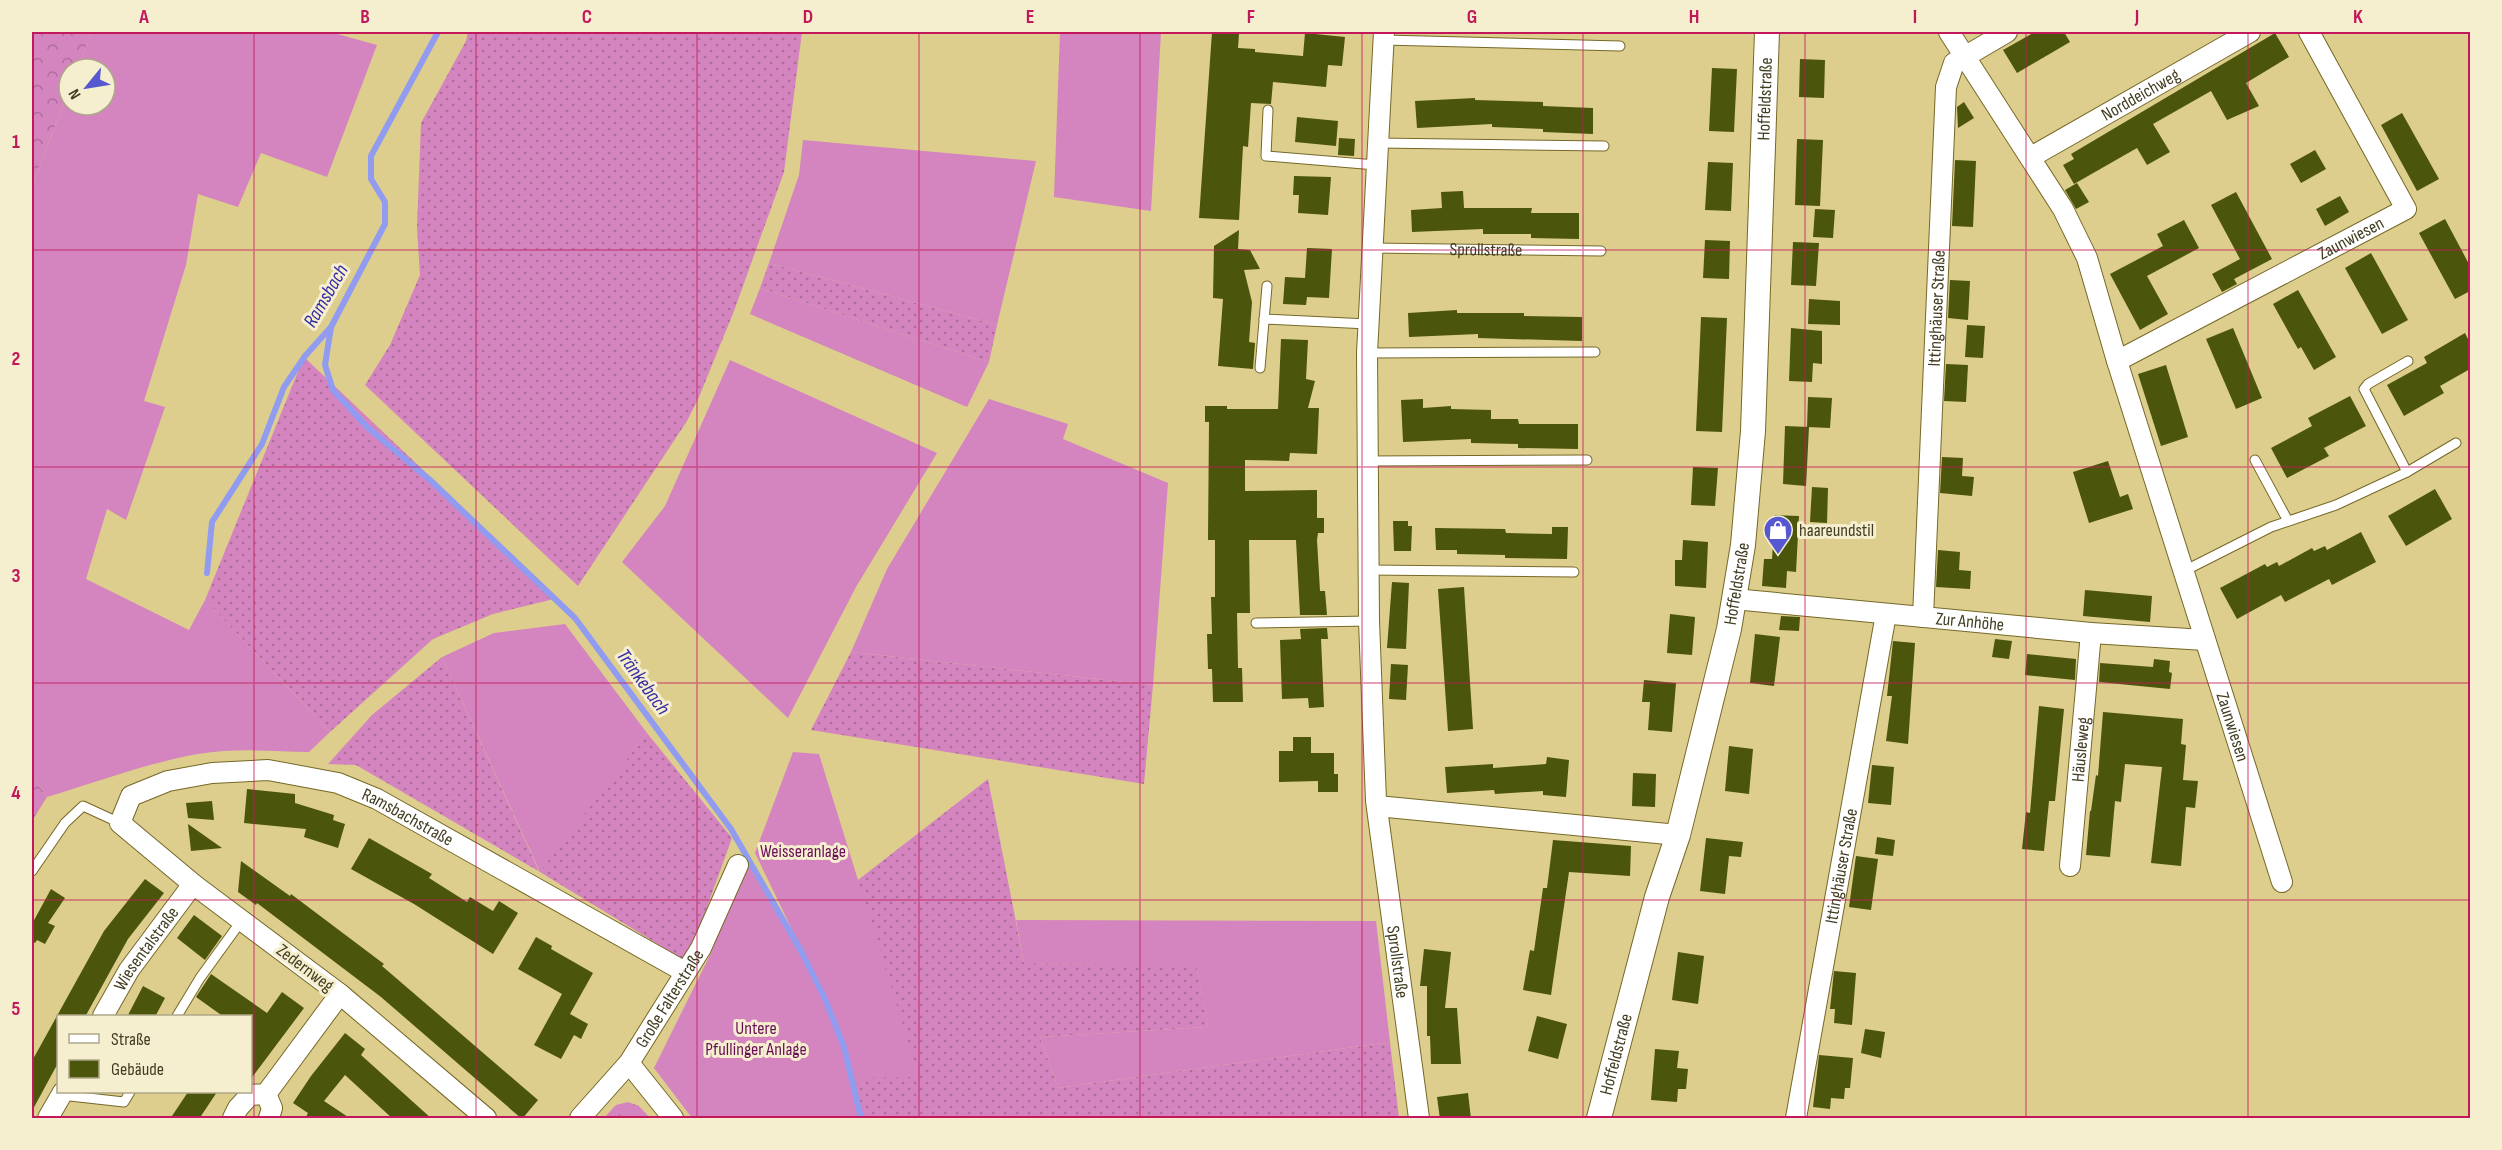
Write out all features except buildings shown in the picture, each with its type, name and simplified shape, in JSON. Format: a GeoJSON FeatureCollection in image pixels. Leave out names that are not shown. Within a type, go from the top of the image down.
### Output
{"type":"FeatureCollection","features":[{"type":"Feature","properties":{"kind":"street","name":"Hoffeldstraße"},"geometry":{"type":"LineString","coordinates":[[1599,1119],[1657,897],[1678,836],[1734,600],[1743,545],[1753,430],[1767,32]]}},
{"type":"Feature","properties":{"kind":"street","name":"Zaunwiesen"},"geometry":{"type":"LineString","coordinates":[[1949,32],[2063,209],[2087,258],[2117,361],[2282,882]]}},
{"type":"Feature","properties":{"kind":"street","name":"Ittinghäuser Straße"},"geometry":{"type":"LineString","coordinates":[[1923,617],[1946,87],[1954,63],[2007,32]]}},
{"type":"Feature","properties":{"kind":"street","name":"Norddeichweg"},"geometry":{"type":"LineString","coordinates":[[2031,157],[2250,32]]}},
{"type":"Feature","properties":{"kind":"street","name":"Zaunwiesen"},"geometry":{"type":"LineString","coordinates":[[2117,361],[2406,209],[2308,32]]}},
{"type":"Feature","properties":{"kind":"street","name":"Sprollstraße"},"geometry":{"type":"LineString","coordinates":[[1382,34],[1367,353],[1369,621],[1377,806],[1419,1119]]}},
{"type":"Feature","properties":{"kind":"street","name":"Zur Anhöhe"},"geometry":{"type":"LineString","coordinates":[[1734,600],[2091,633],[2205,640]]}},
{"type":"Feature","properties":{"kind":"street","name":"Ittinghäuser Straße"},"geometry":{"type":"LineString","coordinates":[[1796,1119],[1886,614]]}},
{"type":"Feature","properties":{"kind":"street","name":"Häusleweg"},"geometry":{"type":"LineString","coordinates":[[2070,866],[2091,633]]}},
{"type":"Feature","properties":{"kind":"street","name":"Ramsbachstraße"},"geometry":{"type":"LineString","coordinates":[[120,823],[131,796],[168,781],[212,773],[268,770],[338,783],[377,799],[686,972]]}},
{"type":"Feature","properties":{"kind":"street"},"geometry":{"type":"LineString","coordinates":[[1377,806],[1678,836]]}},
{"type":"Feature","properties":{"kind":"street","name":"Zedernweg"},"geometry":{"type":"LineString","coordinates":[[120,823],[194,884],[340,994],[486,1119]]}},
{"type":"Feature","properties":{"kind":"street","name":"Große Falterstraße"},"geometry":{"type":"LineString","coordinates":[[580,1119],[629,1064],[701,948],[738,865]]}},
{"type":"Feature","properties":{"kind":"street","name":"Wiesentalstraße"},"geometry":{"type":"LineString","coordinates":[[104,1015],[129,969],[194,884]]}},
{"type":"Feature","properties":{"kind":"street"},"geometry":{"type":"LineString","coordinates":[[233,1119],[238,1108],[250,1095],[266,1094],[340,994]]}},
{"type":"Feature","properties":{"kind":"street"},"geometry":{"type":"LineString","coordinates":[[629,1064],[673,1119]]}},
{"type":"Feature","properties":{"kind":"street"},"geometry":{"type":"LineString","coordinates":[[48,1119],[62,1093]]}},
{"type":"Feature","properties":{"kind":"street"},"geometry":{"type":"LineString","coordinates":[[266,1094],[272,1108],[268,1119]]}},
{"type":"Feature","properties":{"kind":"lane","name":"Sprollstraße"},"geometry":{"type":"LineString","coordinates":[[1382,34],[1620,46]]}},
{"type":"Feature","properties":{"kind":"lane"},"geometry":{"type":"LineString","coordinates":[[1268,110],[1266,156],[1376,165]]}},
{"type":"Feature","properties":{"kind":"lane"},"geometry":{"type":"LineString","coordinates":[[1377,143],[1604,146]]}},
{"type":"Feature","properties":{"kind":"lane","name":"Sprollstraße"},"geometry":{"type":"LineString","coordinates":[[1371,248],[1601,251]]}},
{"type":"Feature","properties":{"kind":"lane"},"geometry":{"type":"LineString","coordinates":[[1260,368],[1267,286]]}},
{"type":"Feature","properties":{"kind":"lane"},"geometry":{"type":"LineString","coordinates":[[1264,320],[1368,324]]}},
{"type":"Feature","properties":{"kind":"lane"},"geometry":{"type":"LineString","coordinates":[[1367,353],[1595,352]]}},
{"type":"Feature","properties":{"kind":"lane"},"geometry":{"type":"LineString","coordinates":[[2407,472],[2364,389],[2367,384],[2408,362]]}},
{"type":"Feature","properties":{"kind":"lane"},"geometry":{"type":"LineString","coordinates":[[2184,571],[2271,527],[2336,505],[2407,472],[2456,443]]}},
{"type":"Feature","properties":{"kind":"lane"},"geometry":{"type":"LineString","coordinates":[[1367,461],[1587,460]]}},
{"type":"Feature","properties":{"kind":"lane"},"geometry":{"type":"LineString","coordinates":[[2255,460],[2288,522]]}},
{"type":"Feature","properties":{"kind":"lane"},"geometry":{"type":"LineString","coordinates":[[1368,570],[1574,572]]}},
{"type":"Feature","properties":{"kind":"lane"},"geometry":{"type":"LineString","coordinates":[[1256,623],[1369,621]]}},
{"type":"Feature","properties":{"kind":"lane"},"geometry":{"type":"LineString","coordinates":[[32,871],[65,823],[83,806],[120,823]]}},
{"type":"Feature","properties":{"kind":"lane"},"geometry":{"type":"LineString","coordinates":[[178,1015],[200,978],[243,920]]}},
{"type":"Feature","properties":{"kind":"lane"},"geometry":{"type":"LineString","coordinates":[[62,1093],[124,1102],[129,1093]]}},
{"type":"Feature","properties":{"kind":"green space"},"geometry":{"type":"Polygon","coordinates":[[[32,32],[92,32],[82,57],[57,57],[59,117],[32,186],[32,32]]]}},
{"type":"Feature","properties":{"kind":"green space"},"geometry":{"type":"Polygon","coordinates":[[[92,32],[330,32],[377,45],[327,177],[261,153],[238,207],[198,194],[186,265],[144,401],[165,407],[126,520],[107,509],[86,579],[189,630],[205,600],[330,732],[309,752],[239,750],[198,754],[141,768],[47,797],[32,776],[32,186],[59,117],[117,117],[117,57],[82,57],[92,32]]]}},
{"type":"Feature","properties":{"kind":"green space"},"geometry":{"type":"Polygon","coordinates":[[[468,32],[802,32],[784,172],[734,311],[687,421],[578,586],[365,385],[390,345],[420,275],[417,227],[421,123],[466,41],[468,32]]]}},
{"type":"Feature","properties":{"kind":"green space"},"geometry":{"type":"Polygon","coordinates":[[[1060,32],[1161,32],[1151,211],[1054,197],[1060,32]]]}},
{"type":"Feature","properties":{"kind":"green space"},"geometry":{"type":"Polygon","coordinates":[[[803,140],[1036,161],[997,325],[769,263],[799,175],[803,140]]]}},
{"type":"Feature","properties":{"kind":"green space"},"geometry":{"type":"Polygon","coordinates":[[[769,263],[997,325],[989,362],[760,288],[769,263]]]}},
{"type":"Feature","properties":{"kind":"green space"},"geometry":{"type":"Polygon","coordinates":[[[760,288],[989,362],[967,407],[750,314],[760,288]]]}},
{"type":"Feature","properties":{"kind":"green space"},"geometry":{"type":"Polygon","coordinates":[[[304,357],[558,598],[493,614],[433,639],[330,732],[205,600],[304,357]]]}},
{"type":"Feature","properties":{"kind":"green space"},"geometry":{"type":"Polygon","coordinates":[[[730,360],[937,453],[856,587],[788,718],[622,562],[665,506],[730,360]]]}},
{"type":"Feature","properties":{"kind":"green space"},"geometry":{"type":"Polygon","coordinates":[[[989,399],[1068,424],[1063,439],[1168,483],[1153,685],[851,652],[887,569],[989,399]]]}},
{"type":"Feature","properties":{"kind":"green space"},"geometry":{"type":"Polygon","coordinates":[[[565,624],[647,733],[540,872],[442,657],[494,633],[565,624]]]}},
{"type":"Feature","properties":{"kind":"green space"},"geometry":{"type":"Polygon","coordinates":[[[851,652],[1153,685],[1144,784],[811,730],[851,652]]]}},
{"type":"Feature","properties":{"kind":"green space"},"geometry":{"type":"Polygon","coordinates":[[[442,657],[539,871],[647,733],[732,838],[687,962],[540,872],[356,765],[328,764],[372,715],[442,657]]]}},
{"type":"Feature","properties":{"kind":"green space"},"geometry":{"type":"Polygon","coordinates":[[[793,752],[819,754],[919,1077],[855,1078],[846,1046],[831,1012],[843,1047],[861,1118],[692,1118],[654,1068],[712,951],[747,857],[814,975],[755,853],[793,752]]]}},
{"type":"Feature","properties":{"kind":"green space"},"geometry":{"type":"Polygon","coordinates":[[[32,776],[47,797],[32,821],[32,776]]]}},
{"type":"Feature","properties":{"kind":"green space"},"geometry":{"type":"Polygon","coordinates":[[[988,779],[1024,963],[1196,964],[1208,1027],[1040,1037],[1058,1088],[1390,1042],[1399,1118],[861,1118],[843,1047],[824,996],[791,932],[988,779]]]}},
{"type":"Feature","properties":{"kind":"green space"},"geometry":{"type":"Polygon","coordinates":[[[1016,920],[1376,921],[1390,1042],[1058,1088],[1040,1037],[1208,1027],[1196,965],[1024,963],[1016,920]]]}},
{"type":"Feature","properties":{"kind":"green space"},"geometry":{"type":"Polygon","coordinates":[[[628,1102],[639,1106],[650,1118],[604,1118],[616,1105],[628,1102]]]}},
{"type":"Feature","properties":{"kind":"waterway","name":"Ramsbach"},"geometry":{"type":"LineString","coordinates":[[207,573],[212,522],[262,444],[284,387],[305,356],[331,327],[385,224],[385,202],[371,179],[371,156],[438,32]]}},
{"type":"Feature","properties":{"kind":"waterway","name":"Tränkebach"},"geometry":{"type":"LineString","coordinates":[[331,327],[325,365],[333,390],[367,427],[430,480],[575,618],[731,829],[801,951],[825,999],[844,1047],[861,1118]]}},
{"type":"Feature","properties":{"kind":"place","name":"haareundstil"},"geometry":{"type":"Point","coordinates":[1778,556]}},
{"type":"Feature","properties":{"kind":"park label","name":"Weisseranlage"},"geometry":{"type":"Point","coordinates":[803,851]}},
{"type":"Feature","properties":{"kind":"park label","name":"Untere Pfullinger Anlage"},"geometry":{"type":"Point","coordinates":[756,1038]}}]}
